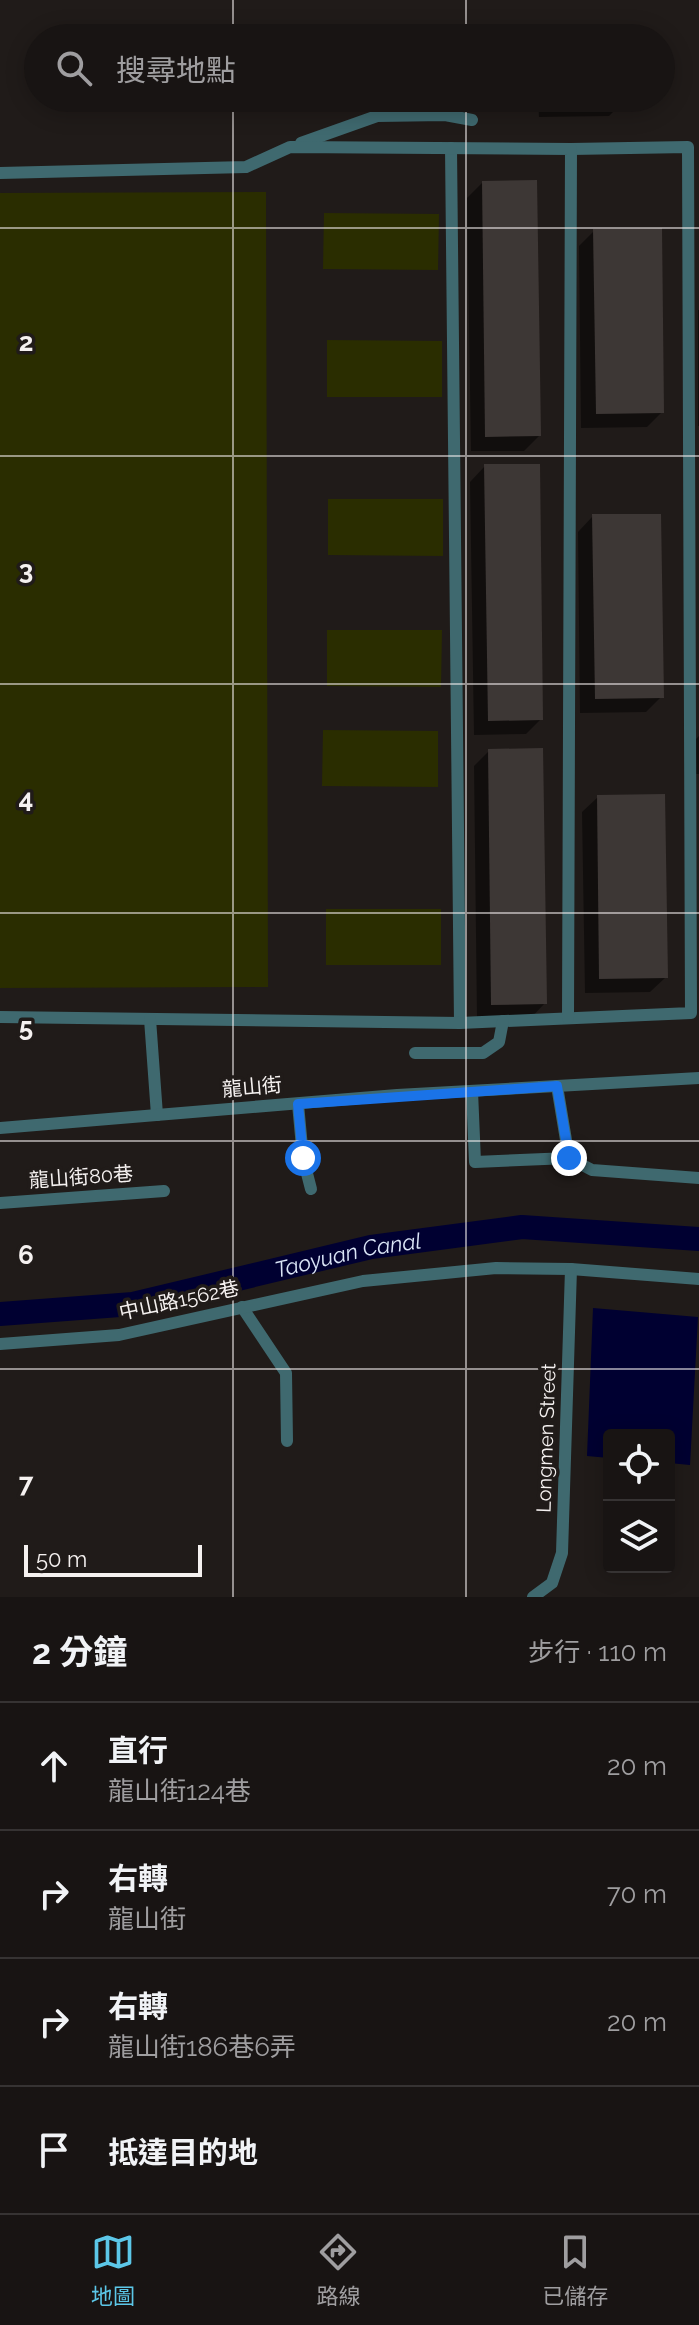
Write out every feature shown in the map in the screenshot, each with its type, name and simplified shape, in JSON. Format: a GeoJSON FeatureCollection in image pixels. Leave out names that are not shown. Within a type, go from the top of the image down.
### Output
{"type":"FeatureCollection","features":[{"type":"Feature","properties":{"kind":"lane"},"geometry":{"type":"LineString","coordinates":[[0,173],[246,167],[290,147],[377,116],[445,115],[472,120]]}},
{"type":"Feature","properties":{"kind":"lane"},"geometry":{"type":"LineString","coordinates":[[0,1017],[460,1023],[691,1013],[688,147],[290,147]]}},
{"type":"Feature","properties":{"kind":"lane"},"geometry":{"type":"LineString","coordinates":[[451,148],[460,1023]]}},
{"type":"Feature","properties":{"kind":"lane"},"geometry":{"type":"LineString","coordinates":[[568,1018],[571,149]]}},
{"type":"Feature","properties":{"kind":"lane"},"geometry":{"type":"LineString","coordinates":[[150,1019],[157,1115]]}},
{"type":"Feature","properties":{"kind":"lane"},"geometry":{"type":"LineString","coordinates":[[415,1053],[483,1053],[499,1042],[503,1021]]}},
{"type":"Feature","properties":{"kind":"lane","name":"龍山街"},"geometry":{"type":"LineString","coordinates":[[0,1128],[472,1091],[699,1078]]}},
{"type":"Feature","properties":{"kind":"lane"},"geometry":{"type":"LineString","coordinates":[[557,1086],[569,1158]]}},
{"type":"Feature","properties":{"kind":"lane"},"geometry":{"type":"LineString","coordinates":[[472,1091],[475,1162],[569,1158],[592,1170],[699,1178]]}},
{"type":"Feature","properties":{"kind":"lane"},"geometry":{"type":"LineString","coordinates":[[298,1104],[303,1158],[311,1189]]}},
{"type":"Feature","properties":{"kind":"lane","name":"龍山街80巷"},"geometry":{"type":"LineString","coordinates":[[0,1203],[164,1191]]}},
{"type":"Feature","properties":{"kind":"lane","name":"中山路1562巷"},"geometry":{"type":"LineString","coordinates":[[0,1344],[119,1335],[363,1281],[496,1268],[571,1269],[699,1279]]}},
{"type":"Feature","properties":{"kind":"lane","name":"Longmen Street"},"geometry":{"type":"LineString","coordinates":[[533,1597],[552,1583],[562,1553],[571,1269]]}},
{"type":"Feature","properties":{"kind":"lane"},"geometry":{"type":"LineString","coordinates":[[242,1307],[286,1373],[287,1441]]}},
{"type":"Feature","properties":{"kind":"green space"},"geometry":{"type":"Polygon","coordinates":[[[266,192],[268,987],[0,988],[0,193],[266,192]]]}},
{"type":"Feature","properties":{"kind":"green space"},"geometry":{"type":"Polygon","coordinates":[[[324,213],[439,214],[438,270],[323,269],[324,213]]]}},
{"type":"Feature","properties":{"kind":"green space"},"geometry":{"type":"Polygon","coordinates":[[[327,340],[442,341],[442,397],[327,397],[327,340]]]}},
{"type":"Feature","properties":{"kind":"green space"},"geometry":{"type":"Polygon","coordinates":[[[328,499],[443,499],[443,556],[328,555],[328,499]]]}},
{"type":"Feature","properties":{"kind":"green space"},"geometry":{"type":"Polygon","coordinates":[[[327,630],[442,630],[441,687],[327,686],[327,630]]]}},
{"type":"Feature","properties":{"kind":"green space"},"geometry":{"type":"Polygon","coordinates":[[[323,730],[438,731],[438,787],[322,786],[323,730]]]}},
{"type":"Feature","properties":{"kind":"green space"},"geometry":{"type":"Polygon","coordinates":[[[326,909],[441,909],[441,965],[326,965],[326,909]]]}},
{"type":"Feature","properties":{"kind":"shaded area"},"geometry":{"type":"Polygon","coordinates":[[[593,1308],[698,1317],[690,1465],[675,1464],[675,1429],[603,1429],[603,1457],[587,1456],[593,1308]]]}},
{"type":"Feature","properties":{"kind":"building"},"geometry":{"type":"Polygon","coordinates":[[[537,180],[541,436],[485,437],[482,181],[537,180]]]}},
{"type":"Feature","properties":{"kind":"building"},"geometry":{"type":"Polygon","coordinates":[[[662,228],[664,413],[596,414],[593,229],[662,228]]]}},
{"type":"Feature","properties":{"kind":"building"},"geometry":{"type":"Polygon","coordinates":[[[484,464],[540,464],[543,720],[488,721],[484,464]]]}},
{"type":"Feature","properties":{"kind":"building"},"geometry":{"type":"Polygon","coordinates":[[[592,514],[661,514],[664,698],[595,699],[592,514]]]}},
{"type":"Feature","properties":{"kind":"building"},"geometry":{"type":"Polygon","coordinates":[[[543,748],[547,1004],[491,1005],[488,749],[543,748]]]}},
{"type":"Feature","properties":{"kind":"building"},"geometry":{"type":"Polygon","coordinates":[[[665,794],[668,978],[599,979],[597,795],[665,794]]]}},
{"type":"Feature","properties":{"kind":"waterway","name":"Taoyuan Canal"},"geometry":{"type":"LineString","coordinates":[[0,1314],[133,1304],[371,1247],[522,1227],[699,1239]]}},
{"type":"Feature","properties":{"kind":"route"},"geometry":{"type":"LineString","coordinates":[[303,1158],[298,1104],[557,1086],[569,1158]]}}]}
